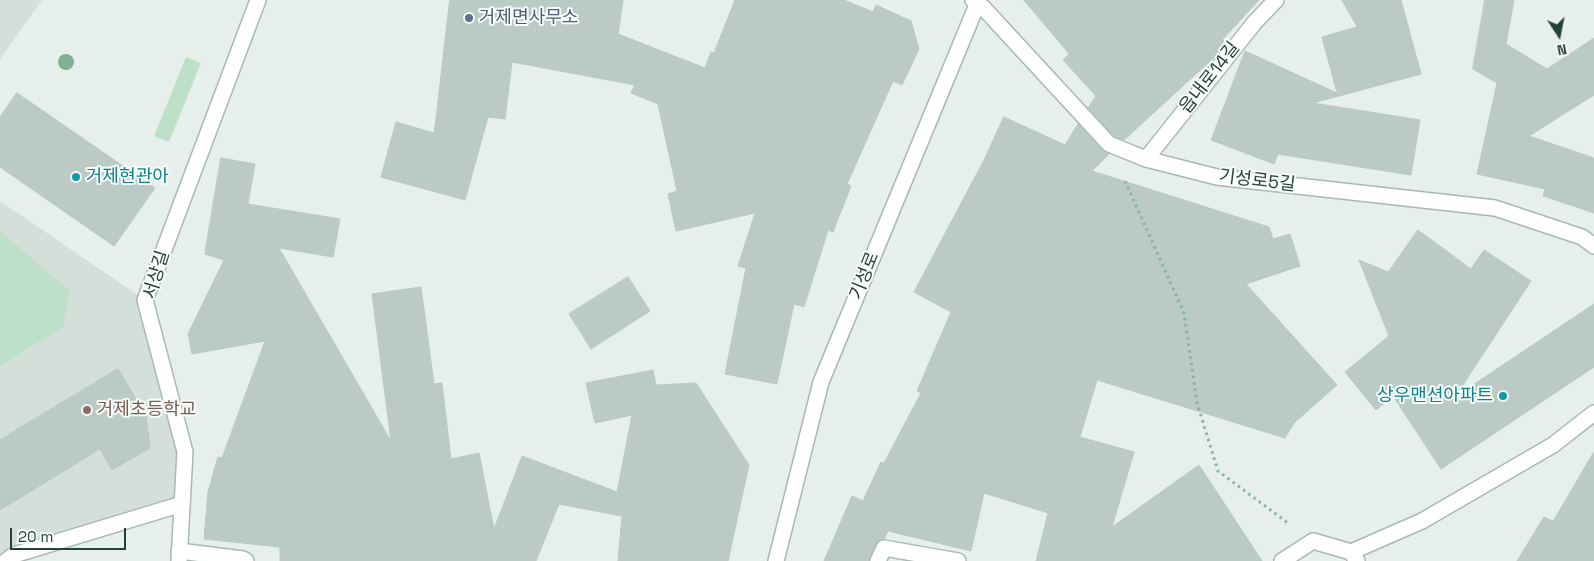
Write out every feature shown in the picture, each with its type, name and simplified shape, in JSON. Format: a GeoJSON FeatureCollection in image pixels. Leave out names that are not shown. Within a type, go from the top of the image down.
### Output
{"type":"FeatureCollection","features":[{"type":"Feature","properties":{"kind":"street","name":"서상길"},"geometry":{"type":"LineString","coordinates":[[179,556],[185,452],[145,300],[258,0]]}},
{"type":"Feature","properties":{"kind":"street","name":"읍내로14길"},"geometry":{"type":"LineString","coordinates":[[1146,159],[1255,22],[1276,0]]}},
{"type":"Feature","properties":{"kind":"street","name":"기성로5길"},"geometry":{"type":"LineString","coordinates":[[977,1],[1109,144],[1146,159],[1217,177],[1495,208],[1582,236],[1594,246]]}},
{"type":"Feature","properties":{"kind":"street","name":"기성로"},"geometry":{"type":"LineString","coordinates":[[776,561],[821,382],[977,1]]}},
{"type":"Feature","properties":{"kind":"street"},"geometry":{"type":"LineString","coordinates":[[1282,561],[1313,541],[1354,557],[1422,521],[1553,445],[1594,413]]}},
{"type":"Feature","properties":{"kind":"street"},"geometry":{"type":"LineString","coordinates":[[6,561],[14,555],[182,504]]}},
{"type":"Feature","properties":{"kind":"street"},"geometry":{"type":"LineString","coordinates":[[878,561],[884,548],[958,561]]}},
{"type":"Feature","properties":{"kind":"street"},"geometry":{"type":"LineString","coordinates":[[179,556],[244,559],[246,561]]}},
{"type":"Feature","properties":{"kind":"path"},"geometry":{"type":"LineString","coordinates":[[1109,144],[1184,313],[1198,403],[1218,471],[1313,541]]}},
{"type":"Feature","properties":{"kind":"shaded area"},"geometry":{"type":"Polygon","coordinates":[[[0,0],[42,0],[0,59],[0,0]]]}},
{"type":"Feature","properties":{"kind":"shaded area","name":"거제초등학교"},"geometry":{"type":"Polygon","coordinates":[[[0,201],[145,300],[185,452],[182,504],[0,561],[0,201]]]}},
{"type":"Feature","properties":{"kind":"green space"},"geometry":{"type":"Polygon","coordinates":[[[186,57],[201,63],[169,142],[154,136],[186,57]]]}},
{"type":"Feature","properties":{"kind":"green space"},"geometry":{"type":"Polygon","coordinates":[[[0,231],[70,291],[63,327],[0,366],[0,231]]]}},
{"type":"Feature","properties":{"kind":"building"},"geometry":{"type":"Polygon","coordinates":[[[450,0],[623,0],[618,34],[705,68],[711,52],[714,53],[735,0],[844,0],[873,12],[876,5],[911,21],[919,49],[902,85],[893,81],[847,184],[851,186],[833,232],[828,230],[804,307],[794,304],[777,384],[725,374],[746,268],[738,266],[755,213],[676,231],[668,194],[677,191],[658,104],[631,93],[635,85],[512,62],[505,119],[488,117],[465,200],[381,177],[396,122],[434,133],[450,0]]]}},
{"type":"Feature","properties":{"kind":"building"},"geometry":{"type":"Polygon","coordinates":[[[1024,0],[1259,0],[1222,40],[1227,42],[1219,53],[1124,140],[1114,136],[1088,108],[1096,96],[1063,60],[1069,54],[1024,0]]]}},
{"type":"Feature","properties":{"kind":"building"},"geometry":{"type":"Polygon","coordinates":[[[1342,0],[1401,0],[1421,74],[1313,103],[1420,120],[1411,175],[1278,154],[1274,164],[1211,140],[1245,51],[1337,93],[1322,37],[1357,27],[1342,0]]]}},
{"type":"Feature","properties":{"kind":"building"},"geometry":{"type":"Polygon","coordinates":[[[1485,0],[1514,0],[1506,44],[1547,69],[1594,38],[1594,95],[1529,136],[1594,158],[1594,213],[1543,196],[1545,189],[1477,174],[1497,83],[1473,69],[1485,0]]]}},
{"type":"Feature","properties":{"kind":"building"},"geometry":{"type":"Polygon","coordinates":[[[17,93],[155,188],[114,246],[0,167],[0,117],[17,93]]]}},
{"type":"Feature","properties":{"kind":"building"},"geometry":{"type":"Polygon","coordinates":[[[1004,117],[1065,145],[1078,124],[1102,150],[1109,154],[1092,171],[1269,227],[1273,239],[1290,234],[1300,266],[1246,284],[1337,385],[1294,423],[1285,438],[1097,380],[1080,437],[1134,452],[1112,527],[1199,465],[1262,561],[1036,561],[1048,513],[984,493],[971,551],[888,531],[884,539],[881,538],[876,544],[869,561],[824,561],[852,496],[863,501],[881,462],[884,463],[921,393],[917,391],[951,312],[914,292],[984,160],[1004,117]]]}},
{"type":"Feature","properties":{"kind":"building"},"geometry":{"type":"Polygon","coordinates":[[[221,158],[255,164],[248,204],[340,219],[333,257],[279,248],[391,441],[372,294],[421,287],[434,384],[442,383],[451,459],[479,453],[494,529],[522,456],[617,492],[632,415],[595,423],[586,383],[653,370],[656,385],[696,383],[749,465],[728,561],[618,561],[622,516],[559,504],[536,561],[280,561],[280,547],[204,539],[208,492],[218,457],[222,458],[265,341],[192,354],[188,334],[224,260],[205,254],[221,158]]]}},
{"type":"Feature","properties":{"kind":"building"},"geometry":{"type":"Polygon","coordinates":[[[1418,230],[1471,269],[1484,250],[1531,281],[1455,397],[1594,304],[1594,367],[1441,469],[1393,396],[1376,410],[1345,372],[1389,336],[1359,260],[1388,272],[1418,230]]]}},
{"type":"Feature","properties":{"kind":"building"},"geometry":{"type":"Polygon","coordinates":[[[628,277],[650,311],[591,349],[569,314],[628,277]]]}},
{"type":"Feature","properties":{"kind":"building"},"geometry":{"type":"Polygon","coordinates":[[[118,369],[146,416],[150,448],[112,470],[100,449],[0,510],[0,440],[118,369]]]}},
{"type":"Feature","properties":{"kind":"building"},"geometry":{"type":"Polygon","coordinates":[[[1594,452],[1594,561],[1517,561],[1544,517],[1553,521],[1594,452]]]}},
{"type":"Feature","properties":{"kind":"place","name":"거제면사무소"},"geometry":{"type":"Point","coordinates":[469,18]}},
{"type":"Feature","properties":{"kind":"place","name":"거제현관아"},"geometry":{"type":"Point","coordinates":[76,177]}},
{"type":"Feature","properties":{"kind":"place","name":"상우맨션아파트"},"geometry":{"type":"Point","coordinates":[1503,396]}},
{"type":"Feature","properties":{"kind":"place","name":"거제초등학교"},"geometry":{"type":"Point","coordinates":[87,410]}}]}
